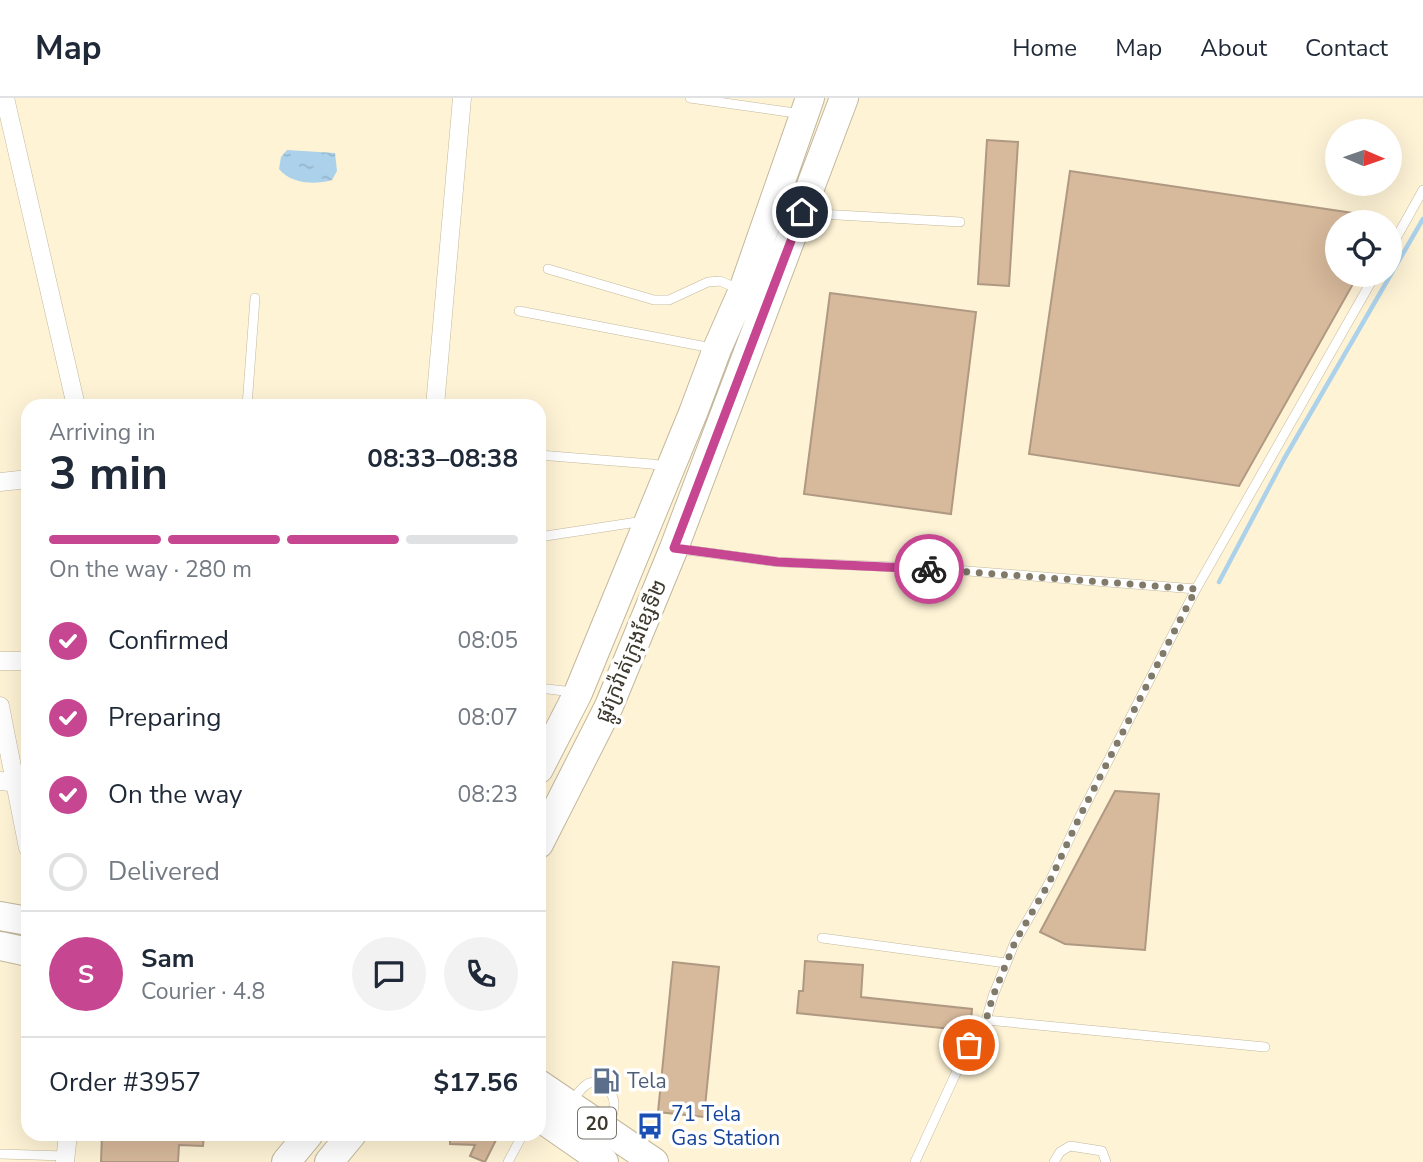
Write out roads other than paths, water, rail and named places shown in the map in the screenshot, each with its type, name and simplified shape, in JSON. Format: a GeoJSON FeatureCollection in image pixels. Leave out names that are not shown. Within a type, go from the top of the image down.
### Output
{"type":"FeatureCollection","features":[{"type":"Feature","properties":{"kind":"main road","name":"ផ្លូវក្រវ៉ាត់ក្រុងខ្សែទី២"},"geometry":{"type":"LineString","coordinates":[[546,831],[609,706],[674,548],[844,98]]}},
{"type":"Feature","properties":{"kind":"main road","name":"ផ្លូវក្រវ៉ាត់ក្រុងខ្សែទី២"},"geometry":{"type":"LineString","coordinates":[[546,755],[578,693],[743,290],[807,106]]}},
{"type":"Feature","properties":{"kind":"main road"},"geometry":{"type":"LineString","coordinates":[[693,412],[723,423]]}},
{"type":"Feature","properties":{"kind":"main road"},"geometry":{"type":"LineString","coordinates":[[0,916],[21,919]]}},
{"type":"Feature","properties":{"kind":"main road"},"geometry":{"type":"LineString","coordinates":[[0,946],[21,950]]}},
{"type":"Feature","properties":{"kind":"main road","name":"20"},"geometry":{"type":"LineString","coordinates":[[546,1089],[654,1162]]}},
{"type":"Feature","properties":{"kind":"main road","name":"20"},"geometry":{"type":"LineString","coordinates":[[546,1122],[604,1162]]}},
{"type":"Feature","properties":{"kind":"main road"},"geometry":{"type":"LineString","coordinates":[[286,1162],[303,1141]]}},
{"type":"Feature","properties":{"kind":"main road"},"geometry":{"type":"LineString","coordinates":[[329,1162],[346,1141]]}},
{"type":"Feature","properties":{"kind":"street"},"geometry":{"type":"LineString","coordinates":[[5,98],[74,399]]}},
{"type":"Feature","properties":{"kind":"street"},"geometry":{"type":"LineString","coordinates":[[436,399],[462,98]]}},
{"type":"Feature","properties":{"kind":"street"},"geometry":{"type":"LineString","coordinates":[[0,482],[21,480]]}},
{"type":"Feature","properties":{"kind":"street"},"geometry":{"type":"LineString","coordinates":[[0,661],[21,661]]}},
{"type":"Feature","properties":{"kind":"street"},"geometry":{"type":"LineString","coordinates":[[0,706],[21,816]]}},
{"type":"Feature","properties":{"kind":"street"},"geometry":{"type":"LineString","coordinates":[[65,1159],[67,1141]]}},
{"type":"Feature","properties":{"kind":"lane"},"geometry":{"type":"LineString","coordinates":[[690,98],[807,106]]}},
{"type":"Feature","properties":{"kind":"lane"},"geometry":{"type":"LineString","coordinates":[[1402,228],[1423,190]]}},
{"type":"Feature","properties":{"kind":"lane"},"geometry":{"type":"LineString","coordinates":[[802,212],[960,222]]}},
{"type":"Feature","properties":{"kind":"lane"},"geometry":{"type":"LineString","coordinates":[[548,269],[654,300],[669,300],[708,282],[720,281],[743,290]]}},
{"type":"Feature","properties":{"kind":"lane"},"geometry":{"type":"LineString","coordinates":[[915,1162],[969,1045],[986,1020],[1015,942],[1049,883],[1080,816],[1196,589],[1368,287]]}},
{"type":"Feature","properties":{"kind":"lane"},"geometry":{"type":"LineString","coordinates":[[248,399],[255,298]]}},
{"type":"Feature","properties":{"kind":"lane"},"geometry":{"type":"LineString","coordinates":[[519,311],[717,349]]}},
{"type":"Feature","properties":{"kind":"lane"},"geometry":{"type":"LineString","coordinates":[[546,456],[671,467]]}},
{"type":"Feature","properties":{"kind":"lane"},"geometry":{"type":"LineString","coordinates":[[546,536],[650,521]]}},
{"type":"Feature","properties":{"kind":"lane"},"geometry":{"type":"LineString","coordinates":[[674,548],[778,562],[943,569],[1196,589]]}},
{"type":"Feature","properties":{"kind":"lane"},"geometry":{"type":"LineString","coordinates":[[546,689],[578,693]]}},
{"type":"Feature","properties":{"kind":"lane"},"geometry":{"type":"LineString","coordinates":[[822,938],[1006,963]]}},
{"type":"Feature","properties":{"kind":"lane"},"geometry":{"type":"LineString","coordinates":[[986,1020],[1265,1047]]}},
{"type":"Feature","properties":{"kind":"lane"},"geometry":{"type":"LineString","coordinates":[[508,1162],[519,1141]]}},
{"type":"Feature","properties":{"kind":"lane"},"geometry":{"type":"LineString","coordinates":[[1054,1162],[1060,1152],[1070,1146],[1102,1151],[1106,1162]]}},
{"type":"Feature","properties":{"kind":"lane"},"geometry":{"type":"LineString","coordinates":[[0,1154],[65,1159]]}},
{"type":"Feature","properties":{"kind":"water"},"geometry":{"type":"Polygon","coordinates":[[[287,150],[335,153],[337,171],[332,180],[325,182],[311,183],[290,178],[279,169],[281,157],[287,150]]]}},
{"type":"Feature","properties":{"kind":"waterway"},"geometry":{"type":"LineString","coordinates":[[1219,582],[1284,459],[1423,219]]}},
{"type":"Feature","properties":{"kind":"place","name":"Tela"},"geometry":{"type":"Point","coordinates":[606,1081]}},
{"type":"Feature","properties":{"kind":"place","name":"71 Tela Gas Station"},"geometry":{"type":"Point","coordinates":[650,1126]}}]}
